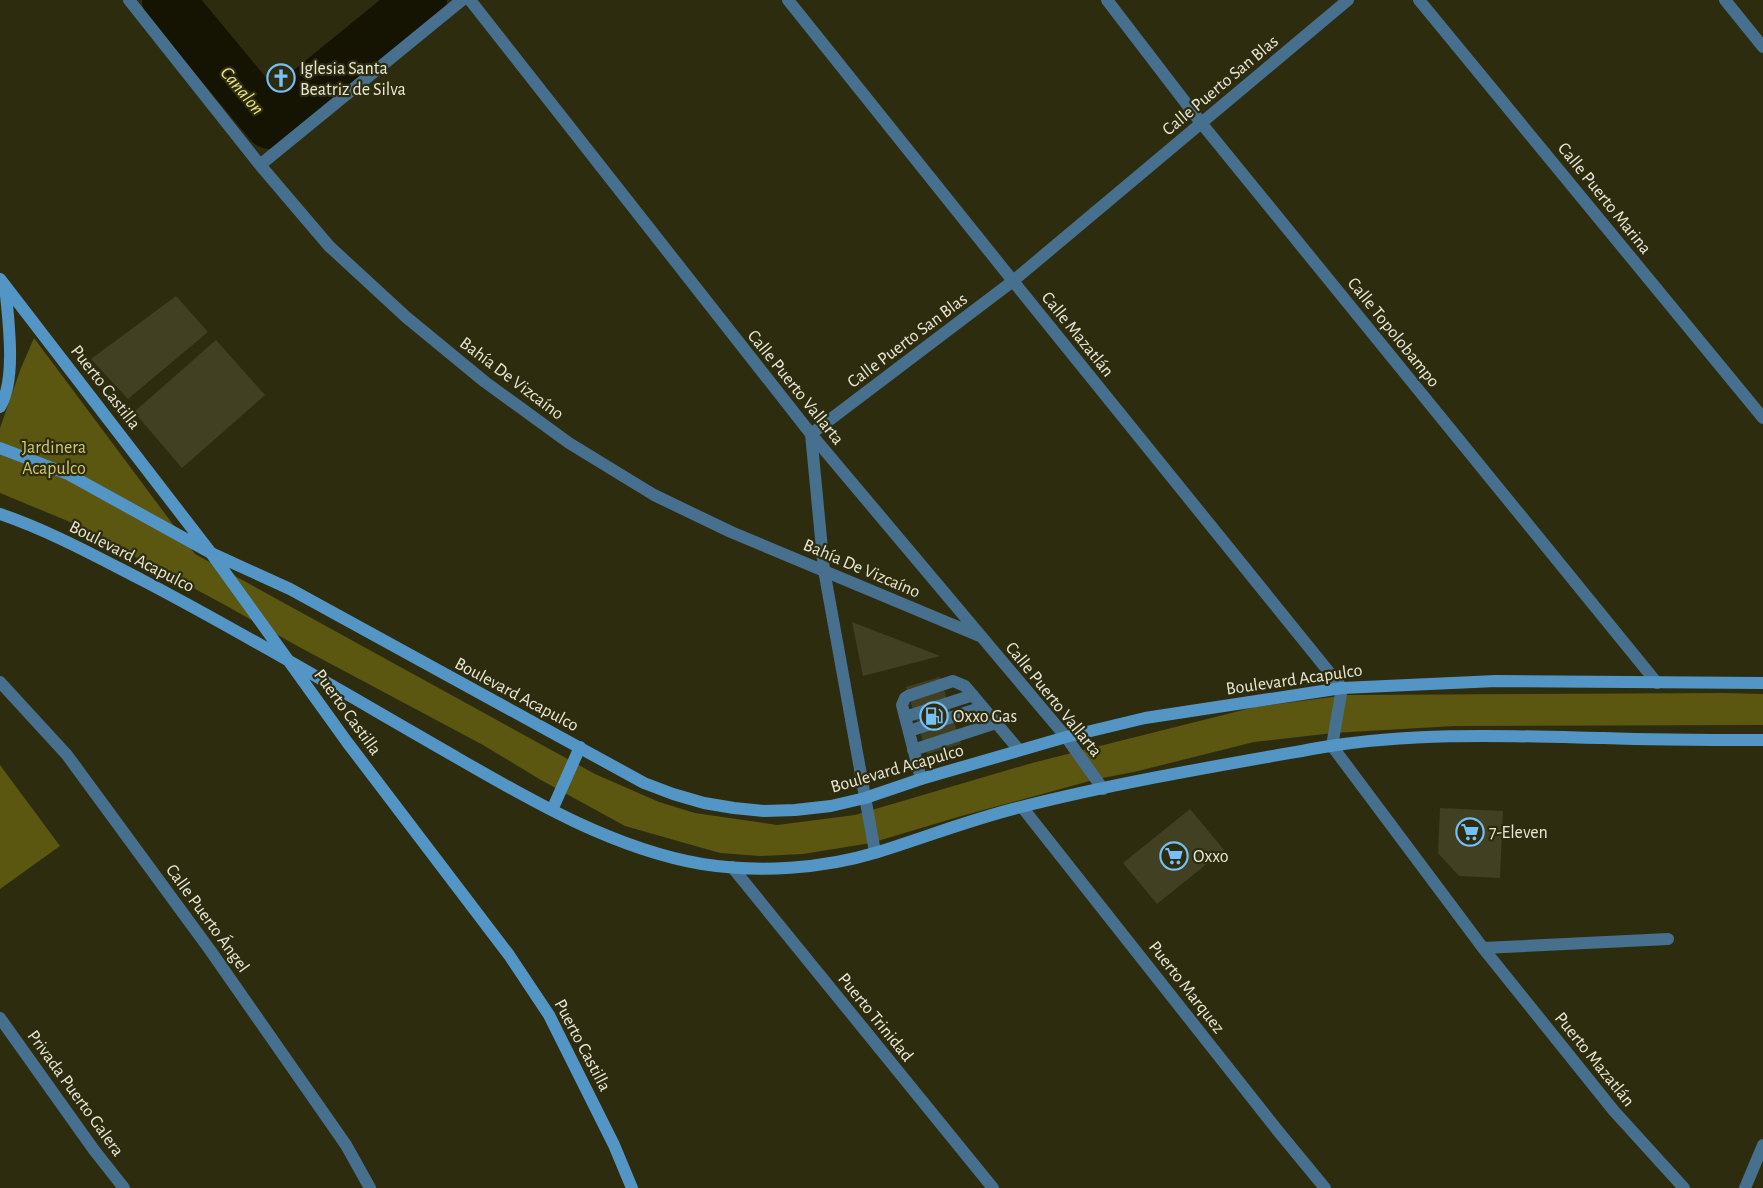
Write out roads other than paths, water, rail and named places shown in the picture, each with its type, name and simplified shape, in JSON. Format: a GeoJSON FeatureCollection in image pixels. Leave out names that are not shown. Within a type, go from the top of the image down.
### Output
{"type":"FeatureCollection","features":[{"type":"Feature","properties":{"kind":"main road"},"geometry":{"type":"LineString","coordinates":[[0,407],[7,388],[10,340],[2,282]]}},
{"type":"Feature","properties":{"kind":"main road","name":"Puerto Castilla"},"geometry":{"type":"LineString","coordinates":[[2,282],[212,553],[347,742],[509,954],[549,1016],[614,1145],[632,1188]]}},
{"type":"Feature","properties":{"kind":"main road","name":"Boulevard Acapulco"},"geometry":{"type":"LineString","coordinates":[[0,448],[68,474],[212,553],[290,589],[644,783],[704,803],[764,811],[831,806],[865,798],[1019,750],[1146,718],[1342,688],[1496,680],[1763,684]]}},
{"type":"Feature","properties":{"kind":"main road","name":"Boulevard Acapulco"},"geometry":{"type":"LineString","coordinates":[[0,514],[72,544],[222,622],[478,770],[552,810],[607,836],[635,846],[698,863],[732,868],[800,866],[838,861],[875,852],[960,823],[1022,807],[1184,772],[1332,746],[1397,739],[1454,736],[1763,740]]}},
{"type":"Feature","properties":{"kind":"main road"},"geometry":{"type":"LineString","coordinates":[[552,810],[580,747]]}},
{"type":"Feature","properties":{"kind":"street","name":"Bahía De Vizcaíno"},"geometry":{"type":"LineString","coordinates":[[129,0],[260,165],[329,246],[406,317],[485,382],[569,443],[654,495],[732,532],[982,637]]}},
{"type":"Feature","properties":{"kind":"street"},"geometry":{"type":"LineString","coordinates":[[260,165],[462,0]]}},
{"type":"Feature","properties":{"kind":"street","name":"Calle Puerto Vallarta"},"geometry":{"type":"LineString","coordinates":[[470,0],[811,434],[1066,737],[1103,789]]}},
{"type":"Feature","properties":{"kind":"street","name":"Calle Mazatlán"},"geometry":{"type":"LineString","coordinates":[[788,0],[1013,282],[1342,688]]}},
{"type":"Feature","properties":{"kind":"street","name":"Calle Topolobampo"},"geometry":{"type":"LineString","coordinates":[[1107,0],[1202,124],[1657,683]]}},
{"type":"Feature","properties":{"kind":"street","name":"Calle Puerto San Blas"},"geometry":{"type":"LineString","coordinates":[[811,434],[1013,282],[1348,0]]}},
{"type":"Feature","properties":{"kind":"street","name":"Calle Puerto Marina"},"geometry":{"type":"LineString","coordinates":[[1419,0],[1761,411]]}},
{"type":"Feature","properties":{"kind":"street"},"geometry":{"type":"LineString","coordinates":[[1725,0],[1763,47]]}},
{"type":"Feature","properties":{"kind":"street"},"geometry":{"type":"LineString","coordinates":[[811,434],[824,570],[875,852]]}},
{"type":"Feature","properties":{"kind":"street"},"geometry":{"type":"LineString","coordinates":[[921,779],[902,705],[905,698],[953,681],[965,686],[1019,750]]}},
{"type":"Feature","properties":{"kind":"street","name":"Calle Puerto Ángel"},"geometry":{"type":"LineString","coordinates":[[0,682],[67,755],[210,950],[346,1145],[370,1188]]}},
{"type":"Feature","properties":{"kind":"street"},"geometry":{"type":"LineString","coordinates":[[1332,746],[1342,688]]}},
{"type":"Feature","properties":{"kind":"street"},"geometry":{"type":"LineString","coordinates":[[905,718],[973,695]]}},
{"type":"Feature","properties":{"kind":"street"},"geometry":{"type":"LineString","coordinates":[[909,731],[983,707]]}},
{"type":"Feature","properties":{"kind":"street"},"geometry":{"type":"LineString","coordinates":[[913,750],[996,722]]}},
{"type":"Feature","properties":{"kind":"street","name":"Puerto Mazatlán"},"geometry":{"type":"LineString","coordinates":[[1332,746],[1483,948],[1614,1111],[1684,1188]]}},
{"type":"Feature","properties":{"kind":"street","name":"Puerto Marquez"},"geometry":{"type":"LineString","coordinates":[[1022,807],[1278,1132],[1325,1188]]}},
{"type":"Feature","properties":{"kind":"street","name":"Puerto Trinidad"},"geometry":{"type":"LineString","coordinates":[[732,868],[993,1188]]}},
{"type":"Feature","properties":{"kind":"street"},"geometry":{"type":"LineString","coordinates":[[1483,948],[1668,939]]}},
{"type":"Feature","properties":{"kind":"street","name":"Privada Puerto Galera"},"geometry":{"type":"LineString","coordinates":[[0,1018],[94,1150],[124,1188]]}},
{"type":"Feature","properties":{"kind":"street"},"geometry":{"type":"LineString","coordinates":[[1745,1188],[1763,1144]]}},
{"type":"Feature","properties":{"kind":"waterway","name":"Canalon"},"geometry":{"type":"LineString","coordinates":[[168,0],[270,123],[421,0]]}},
{"type":"Feature","properties":{"kind":"place","name":"Iglesia Santa Beatriz de Silva"},"geometry":{"type":"Point","coordinates":[281,78]}},
{"type":"Feature","properties":{"kind":"place","name":"Oxxo Gas"},"geometry":{"type":"Point","coordinates":[934,716]}},
{"type":"Feature","properties":{"kind":"place","name":"7-Eleven"},"geometry":{"type":"Point","coordinates":[1470,832]}},
{"type":"Feature","properties":{"kind":"place","name":"Oxxo"},"geometry":{"type":"Point","coordinates":[1174,856]}},
{"type":"Feature","properties":{"kind":"park label","name":"Jardinera Acapulco"},"geometry":{"type":"Point","coordinates":[54,457]}}]}
